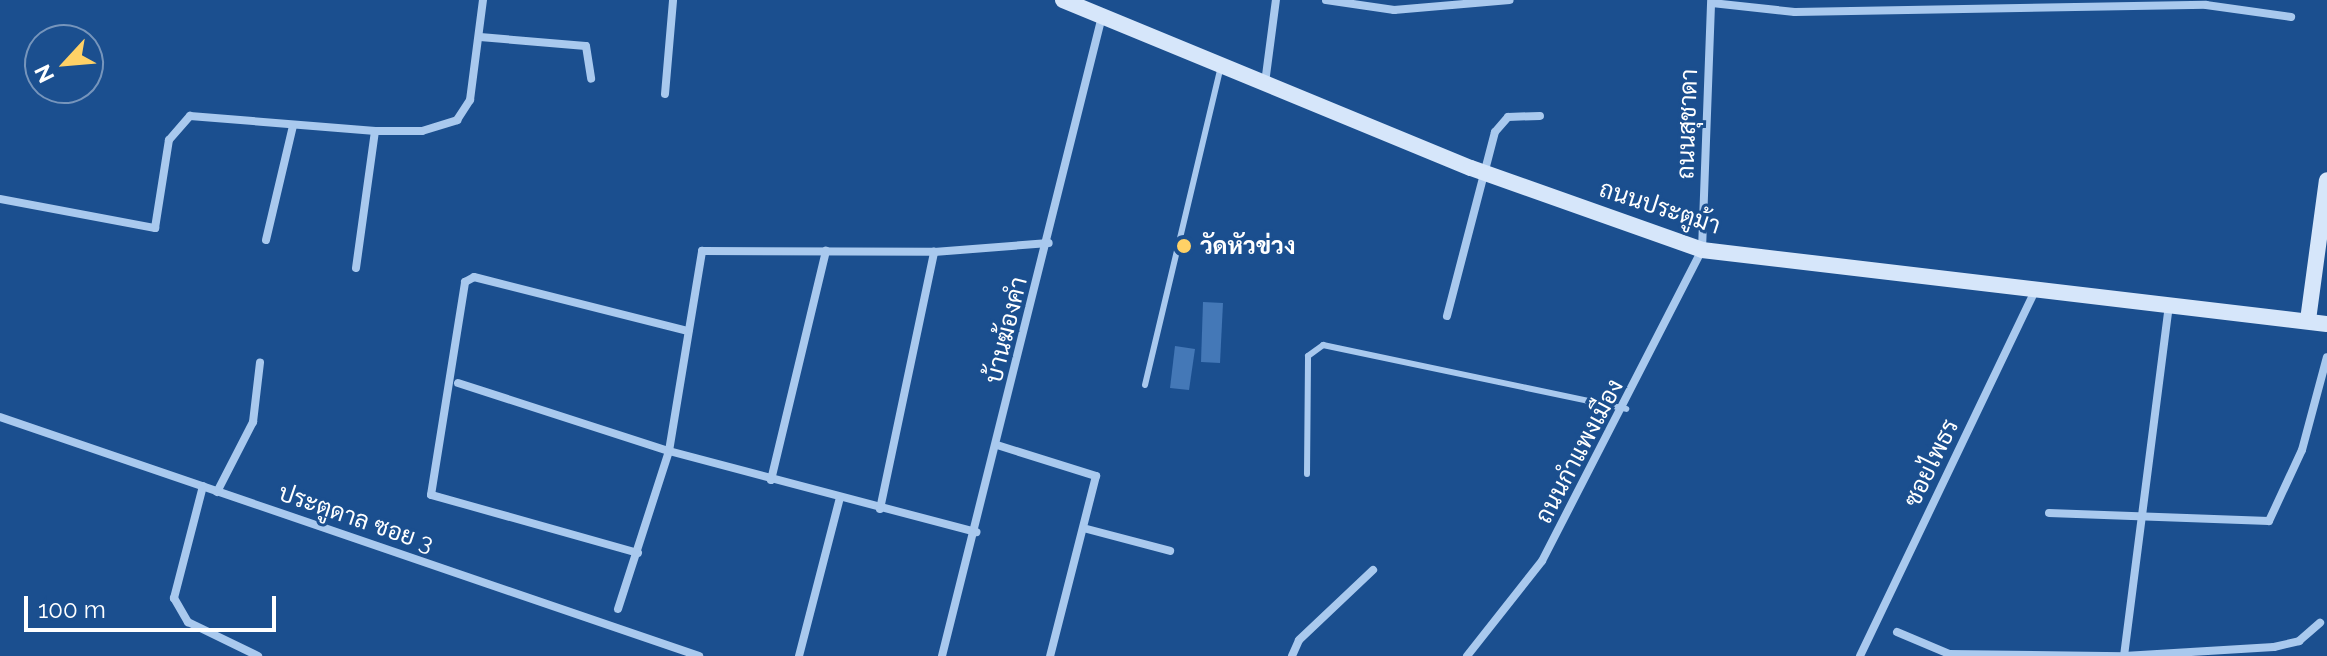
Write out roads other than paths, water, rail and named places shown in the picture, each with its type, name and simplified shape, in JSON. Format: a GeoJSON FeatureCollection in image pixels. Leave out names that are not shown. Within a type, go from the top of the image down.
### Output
{"type":"FeatureCollection","features":[{"type":"Feature","properties":{"kind":"main road","name":"ถนนประตูม้า"},"geometry":{"type":"LineString","coordinates":[[1063,0],[1103,13],[1482,171],[1702,250],[2037,286],[2327,324]]}},
{"type":"Feature","properties":{"kind":"main road"},"geometry":{"type":"LineString","coordinates":[[2308,320],[2327,180]]}},
{"type":"Feature","properties":{"kind":"street"},"geometry":{"type":"LineString","coordinates":[[0,199],[155,228],[177,125],[205,116],[293,126],[422,131],[457,120],[470,100],[483,0]]}},
{"type":"Feature","properties":{"kind":"street"},"geometry":{"type":"LineString","coordinates":[[665,94],[673,0]]}},
{"type":"Feature","properties":{"kind":"street"},"geometry":{"type":"LineString","coordinates":[[1265,83],[1276,0]]}},
{"type":"Feature","properties":{"kind":"street"},"geometry":{"type":"LineString","coordinates":[[1326,0],[1394,10],[1441,2],[1510,0]]}},
{"type":"Feature","properties":{"kind":"street"},"geometry":{"type":"LineString","coordinates":[[1712,1],[1795,12],[2206,5],[2291,17]]}},
{"type":"Feature","properties":{"kind":"street","name":"ถนนสุชาดา"},"geometry":{"type":"LineString","coordinates":[[1702,250],[1712,1]]}},
{"type":"Feature","properties":{"kind":"street","name":"บ้านฆ้องคำ"},"geometry":{"type":"LineString","coordinates":[[942,656],[1049,243],[1103,13]]}},
{"type":"Feature","properties":{"kind":"street"},"geometry":{"type":"LineString","coordinates":[[480,37],[586,46],[591,79]]}},
{"type":"Feature","properties":{"kind":"street"},"geometry":{"type":"LineString","coordinates":[[1447,316],[1482,171],[1504,119],[1540,116]]}},
{"type":"Feature","properties":{"kind":"street"},"geometry":{"type":"LineString","coordinates":[[266,240],[293,126]]}},
{"type":"Feature","properties":{"kind":"street"},"geometry":{"type":"LineString","coordinates":[[356,268],[375,131]]}},
{"type":"Feature","properties":{"kind":"street"},"geometry":{"type":"LineString","coordinates":[[618,609],[669,451],[702,251],[934,252],[1049,243]]}},
{"type":"Feature","properties":{"kind":"street","name":"ถนนกำแพงเมือง"},"geometry":{"type":"LineString","coordinates":[[1467,656],[1542,561],[1626,409],[1702,250]]}},
{"type":"Feature","properties":{"kind":"street"},"geometry":{"type":"LineString","coordinates":[[771,480],[826,251]]}},
{"type":"Feature","properties":{"kind":"street"},"geometry":{"type":"LineString","coordinates":[[880,509],[934,252]]}},
{"type":"Feature","properties":{"kind":"street"},"geometry":{"type":"LineString","coordinates":[[638,553],[431,495],[465,282],[474,277],[688,331]]}},
{"type":"Feature","properties":{"kind":"street","name":"ซอยไพธร"},"geometry":{"type":"LineString","coordinates":[[1860,656],[2037,286]]}},
{"type":"Feature","properties":{"kind":"street"},"geometry":{"type":"LineString","coordinates":[[2124,656],[2169,302]]}},
{"type":"Feature","properties":{"kind":"street"},"geometry":{"type":"LineString","coordinates":[[2049,513],[2269,521],[2302,450],[2327,357]]}},
{"type":"Feature","properties":{"kind":"street"},"geometry":{"type":"LineString","coordinates":[[217,492],[253,422],[260,362]]}},
{"type":"Feature","properties":{"kind":"street"},"geometry":{"type":"LineString","coordinates":[[458,383],[669,451],[976,532]]}},
{"type":"Feature","properties":{"kind":"street","name":"ประตูดาล ซอย 3"},"geometry":{"type":"LineString","coordinates":[[0,417],[699,656]]}},
{"type":"Feature","properties":{"kind":"street"},"geometry":{"type":"LineString","coordinates":[[997,445],[1093,474],[1087,529],[1050,656]]}},
{"type":"Feature","properties":{"kind":"street"},"geometry":{"type":"LineString","coordinates":[[203,486],[174,598],[188,622],[258,656]]}},
{"type":"Feature","properties":{"kind":"street"},"geometry":{"type":"LineString","coordinates":[[799,656],[840,498]]}},
{"type":"Feature","properties":{"kind":"street"},"geometry":{"type":"LineString","coordinates":[[1087,529],[1170,551]]}},
{"type":"Feature","properties":{"kind":"street"},"geometry":{"type":"LineString","coordinates":[[1292,656],[1299,640],[1373,570]]}},
{"type":"Feature","properties":{"kind":"street"},"geometry":{"type":"LineString","coordinates":[[1897,632],[1949,654],[2124,656],[2274,647],[2299,641],[2320,623]]}},
{"type":"Feature","properties":{"kind":"lane"},"geometry":{"type":"LineString","coordinates":[[1145,385],[1222,63]]}},
{"type":"Feature","properties":{"kind":"lane"},"geometry":{"type":"LineString","coordinates":[[1307,474],[1308,356],[1323,345],[1626,409]]}},
{"type":"Feature","properties":{"kind":"place","name":"วัดหัวข่วง"},"geometry":{"type":"Point","coordinates":[1184,246]}}]}
